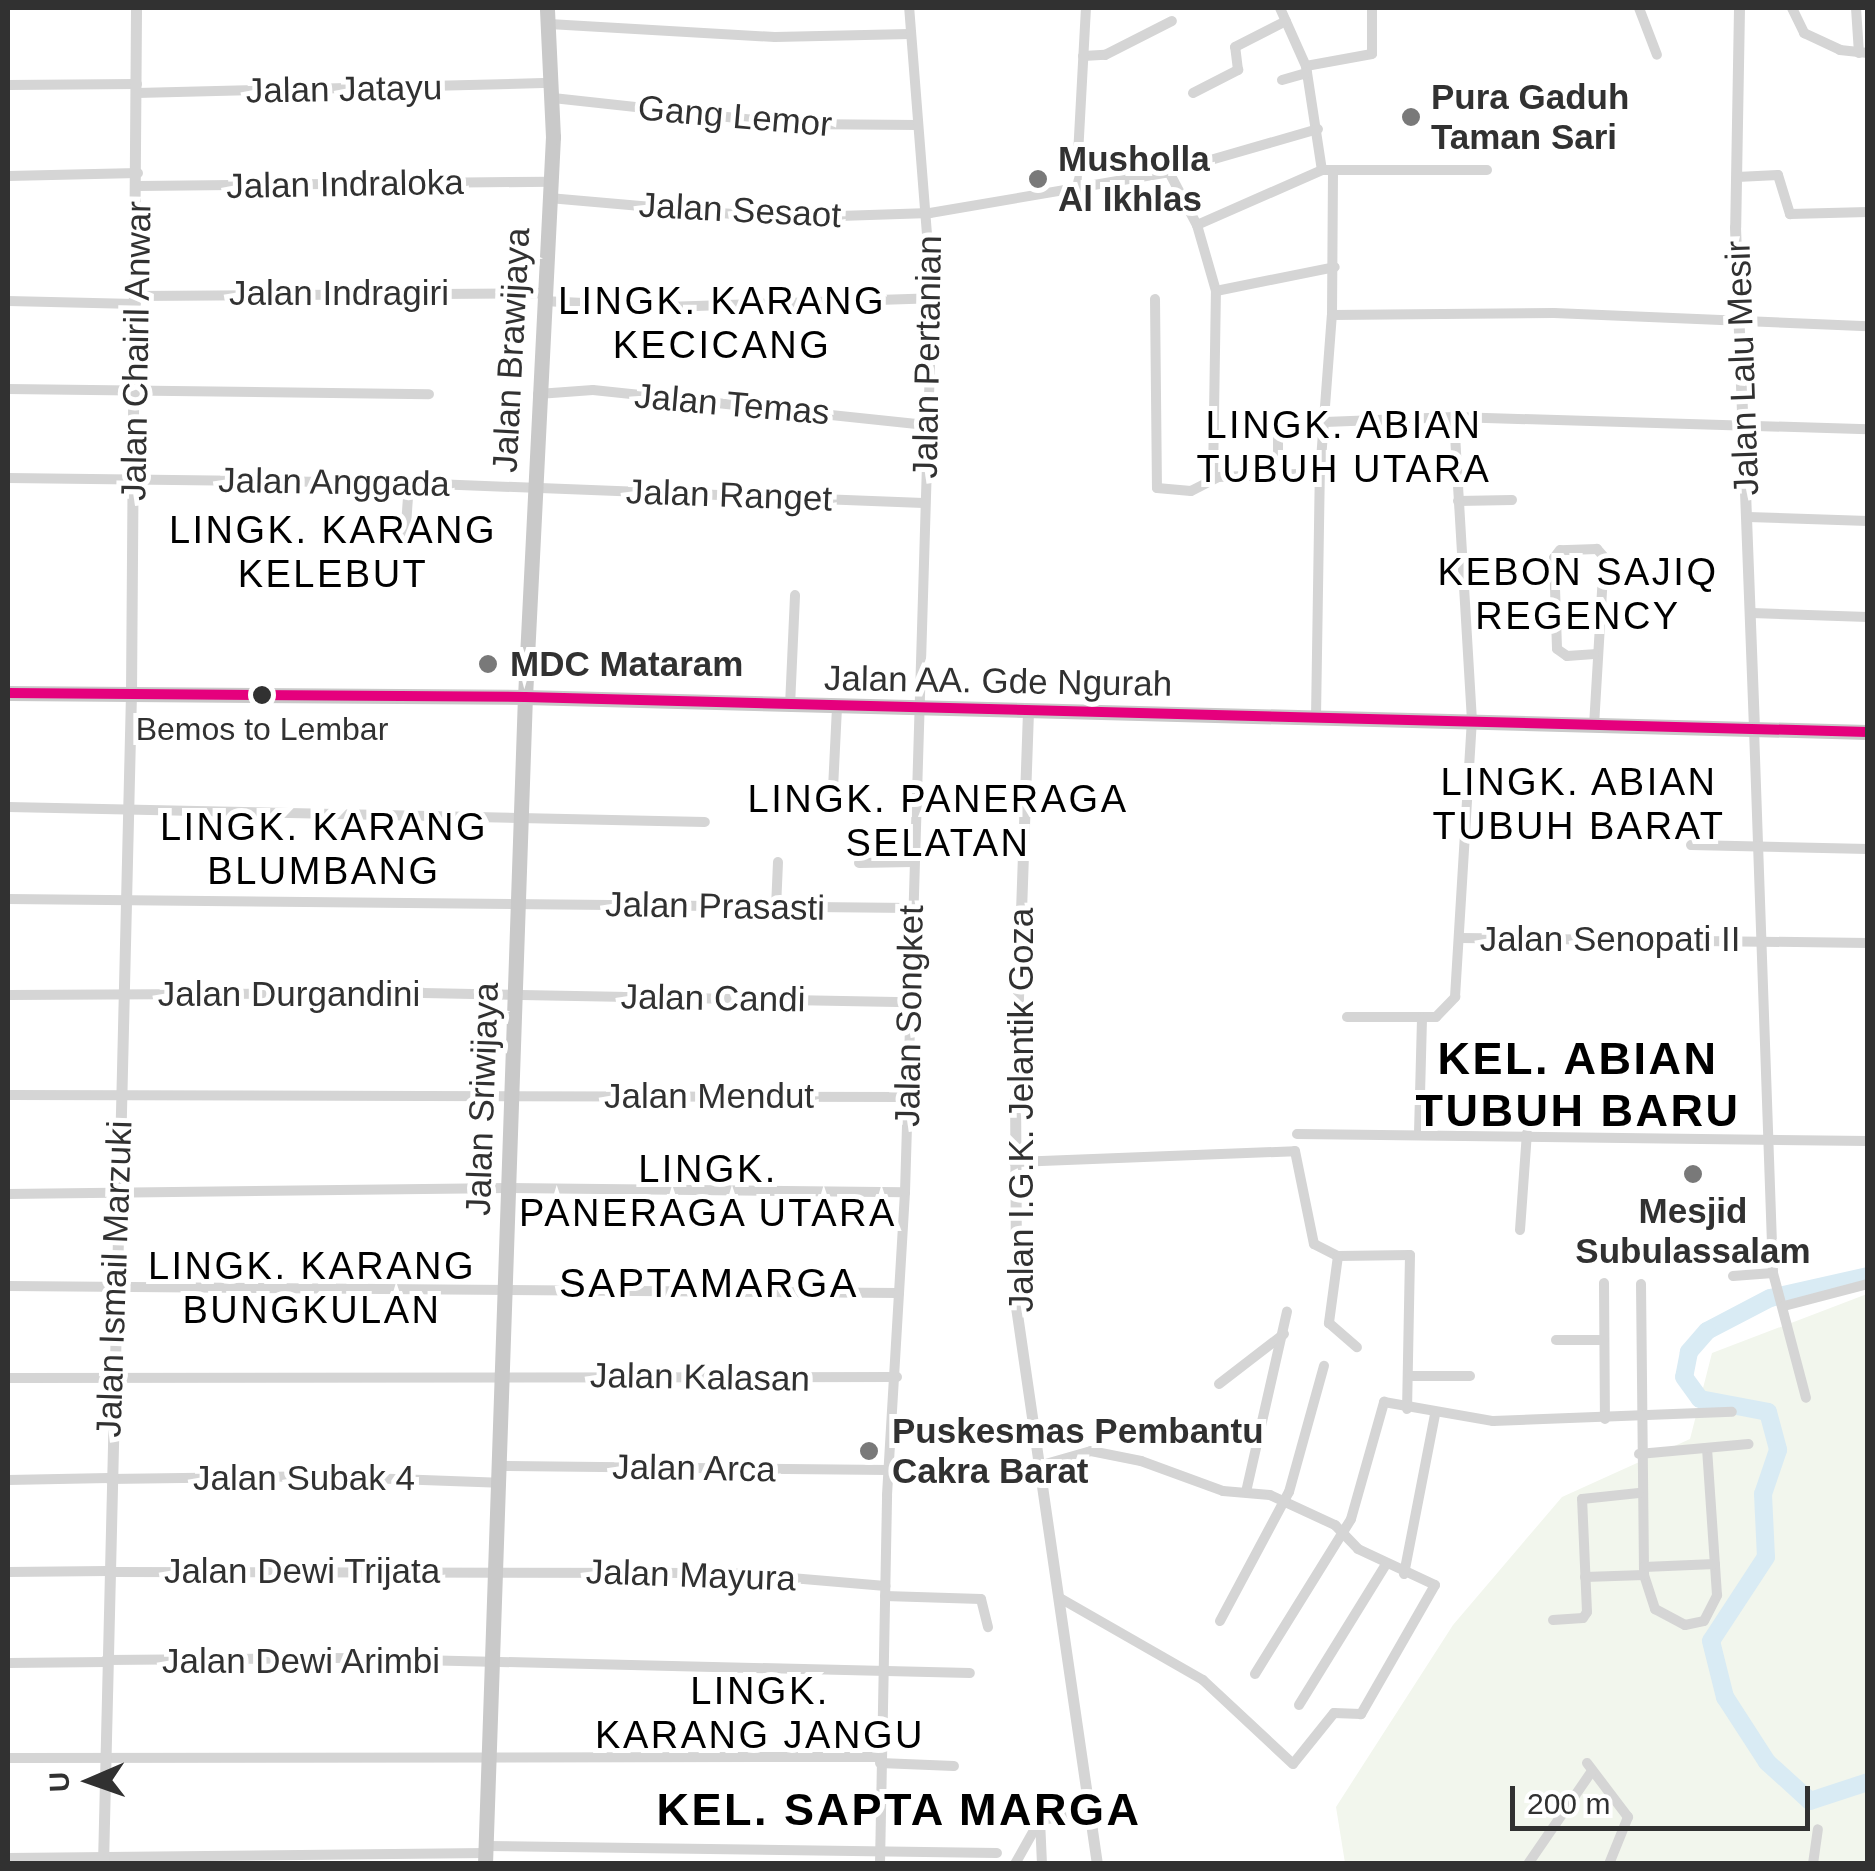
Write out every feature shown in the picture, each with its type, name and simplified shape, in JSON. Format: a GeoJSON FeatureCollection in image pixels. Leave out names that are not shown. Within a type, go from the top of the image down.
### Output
{"type":"FeatureCollection","features":[{"type":"Feature","properties":{"kind":"main road","name":"Jalan Brawijaya"},"geometry":{"type":"LineString","coordinates":[[525,696],[550,190],[552,90],[548,16]]}},
{"type":"Feature","properties":{"kind":"main road","name":"Jalan AA. Gde Ngurah"},"geometry":{"type":"LineString","coordinates":[[8,693],[525,696],[1868,732]]}},
{"type":"Feature","properties":{"kind":"main road","name":"Jalan Sriwijaya"},"geometry":{"type":"LineString","coordinates":[[486,1854],[496,1663],[525,696]]}},
{"type":"Feature","properties":{"kind":"street","name":"Jalan Chairil Anwar"},"geometry":{"type":"LineString","coordinates":[[131,694],[138,179],[136,8]]}},
{"type":"Feature","properties":{"kind":"street","name":"Jalan Pertanian"},"geometry":{"type":"LineString","coordinates":[[910,8],[918,125],[930,213],[932,298],[919,707]]}},
{"type":"Feature","properties":{"kind":"street"},"geometry":{"type":"LineString","coordinates":[[1076,192],[1086,8]]}},
{"type":"Feature","properties":{"kind":"street"},"geometry":{"type":"LineString","coordinates":[[1282,80],[1372,54],[1372,8]]}},
{"type":"Feature","properties":{"kind":"street"},"geometry":{"type":"LineString","coordinates":[[1639,8],[1657,55]]}},
{"type":"Feature","properties":{"kind":"street","name":"Jalan Lalu Mesir"},"geometry":{"type":"LineString","coordinates":[[1739,8],[1736,177],[1754,729]]}},
{"type":"Feature","properties":{"kind":"street"},"geometry":{"type":"LineString","coordinates":[[1792,8],[1804,33],[1863,53],[1856,8]]}},
{"type":"Feature","properties":{"kind":"street"},"geometry":{"type":"LineString","coordinates":[[1193,94],[1238,70],[1235,46],[1284,12],[1306,70],[1328,171],[1335,267],[1320,473],[1316,717]]}},
{"type":"Feature","properties":{"kind":"street"},"geometry":{"type":"LineString","coordinates":[[548,16],[811,38],[910,34]]}},
{"type":"Feature","properties":{"kind":"street"},"geometry":{"type":"LineString","coordinates":[[1083,56],[1105,56],[1172,22]]}},
{"type":"Feature","properties":{"kind":"street","name":"Jalan Jatayu"},"geometry":{"type":"LineString","coordinates":[[8,85],[552,90]]}},
{"type":"Feature","properties":{"kind":"street","name":"Gang Lemor"},"geometry":{"type":"LineString","coordinates":[[552,90],[793,124],[918,125]]}},
{"type":"Feature","properties":{"kind":"street","name":"Jalan Sesaot"},"geometry":{"type":"LineString","coordinates":[[550,190],[780,218],[930,213],[1076,192],[1168,172],[1318,130]]}},
{"type":"Feature","properties":{"kind":"street"},"geometry":{"type":"LineString","coordinates":[[1197,225],[1328,171],[1487,170]]}},
{"type":"Feature","properties":{"kind":"street"},"geometry":{"type":"LineString","coordinates":[[1168,172],[1197,225],[1216,291],[1213,478]]}},
{"type":"Feature","properties":{"kind":"street"},"geometry":{"type":"LineString","coordinates":[[1736,177],[1778,175],[1790,214],[1868,212]]}},
{"type":"Feature","properties":{"kind":"street","name":"Jalan Indraloka"},"geometry":{"type":"LineString","coordinates":[[8,176],[550,190]]}},
{"type":"Feature","properties":{"kind":"street"},"geometry":{"type":"LineString","coordinates":[[1216,291],[1335,267]]}},
{"type":"Feature","properties":{"kind":"street","name":"Jalan Indragiri"},"geometry":{"type":"LineString","coordinates":[[8,301],[542,297],[666,307],[932,298]]}},
{"type":"Feature","properties":{"kind":"street"},"geometry":{"type":"LineString","coordinates":[[1154,299],[1157,488],[1191,491],[1213,478],[1320,473]]}},
{"type":"Feature","properties":{"kind":"street"},"geometry":{"type":"LineString","coordinates":[[1332,315],[1554,313],[1868,326]]}},
{"type":"Feature","properties":{"kind":"street"},"geometry":{"type":"LineString","coordinates":[[8,389],[135,386],[428,394]]}},
{"type":"Feature","properties":{"kind":"street","name":"Jalan Temas"},"geometry":{"type":"LineString","coordinates":[[538,394],[593,390],[926,425]]}},
{"type":"Feature","properties":{"kind":"street"},"geometry":{"type":"LineString","coordinates":[[1325,419],[1454,417],[1868,430]]}},
{"type":"Feature","properties":{"kind":"street"},"geometry":{"type":"LineString","coordinates":[[1347,1017],[1440,1017],[1453,1004],[1461,938],[1472,721],[1454,417]]}},
{"type":"Feature","properties":{"kind":"street"},"geometry":{"type":"LineString","coordinates":[[1278,428],[1278,476]]}},
{"type":"Feature","properties":{"kind":"street","name":"Jalan Anggada"},"geometry":{"type":"LineString","coordinates":[[8,478],[534,488]]}},
{"type":"Feature","properties":{"kind":"street"},"geometry":{"type":"LineString","coordinates":[[406,540],[408,483]]}},
{"type":"Feature","properties":{"kind":"street","name":"Jalan Ranget"},"geometry":{"type":"LineString","coordinates":[[534,488],[924,502]]}},
{"type":"Feature","properties":{"kind":"street"},"geometry":{"type":"LineString","coordinates":[[1458,501],[1512,500]]}},
{"type":"Feature","properties":{"kind":"street"},"geometry":{"type":"LineString","coordinates":[[1748,518],[1868,521]]}},
{"type":"Feature","properties":{"kind":"street"},"geometry":{"type":"LineString","coordinates":[[1594,654],[1567,656],[1557,649],[1554,558],[1560,550],[1603,554],[1602,640],[1594,654],[1594,726]]}},
{"type":"Feature","properties":{"kind":"street"},"geometry":{"type":"LineString","coordinates":[[790,706],[795,595]]}},
{"type":"Feature","properties":{"kind":"street"},"geometry":{"type":"LineString","coordinates":[[1752,613],[1868,617]]}},
{"type":"Feature","properties":{"kind":"street","name":"Jalan Ismail Marzuki"},"geometry":{"type":"LineString","coordinates":[[103,1860],[109,1475],[131,694]]}},
{"type":"Feature","properties":{"kind":"street"},"geometry":{"type":"LineString","coordinates":[[833,789],[836,707]]}},
{"type":"Feature","properties":{"kind":"street","name":"Jalan Songket"},"geometry":{"type":"LineString","coordinates":[[880,1864],[887,1496],[897,1378],[905,1192],[919,707]]}},
{"type":"Feature","properties":{"kind":"street","name":"Jalan I.G.K. Jelantik Goza"},"geometry":{"type":"LineString","coordinates":[[1028,711],[1014,1162],[1016,1307],[1097,1864]]}},
{"type":"Feature","properties":{"kind":"street"},"geometry":{"type":"LineString","coordinates":[[1754,729],[1755,844],[1774,1278],[1806,1398]]}},
{"type":"Feature","properties":{"kind":"street"},"geometry":{"type":"LineString","coordinates":[[8,807],[705,822]]}},
{"type":"Feature","properties":{"kind":"street"},"geometry":{"type":"LineString","coordinates":[[1691,844],[1868,850]]}},
{"type":"Feature","properties":{"kind":"street"},"geometry":{"type":"LineString","coordinates":[[776,908],[778,862]]}},
{"type":"Feature","properties":{"kind":"street"},"geometry":{"type":"LineString","coordinates":[[859,863],[912,862]]}},
{"type":"Feature","properties":{"kind":"street","name":"Jalan Prasasti"},"geometry":{"type":"LineString","coordinates":[[8,900],[912,908]]}},
{"type":"Feature","properties":{"kind":"street","name":"Jalan Senopati II"},"geometry":{"type":"LineString","coordinates":[[1461,938],[1868,942]]}},
{"type":"Feature","properties":{"kind":"street","name":"Jalan Durgandini"},"geometry":{"type":"LineString","coordinates":[[8,995],[516,994]]}},
{"type":"Feature","properties":{"kind":"street","name":"Jalan Candi"},"geometry":{"type":"LineString","coordinates":[[516,994],[910,1002]]}},
{"type":"Feature","properties":{"kind":"street"},"geometry":{"type":"LineString","coordinates":[[1419,1133],[1422,1018]]}},
{"type":"Feature","properties":{"kind":"street","name":"Jalan Mendut"},"geometry":{"type":"LineString","coordinates":[[8,1095],[907,1097]]}},
{"type":"Feature","properties":{"kind":"street"},"geometry":{"type":"LineString","coordinates":[[1297,1134],[1868,1141]]}},
{"type":"Feature","properties":{"kind":"street"},"geometry":{"type":"LineString","coordinates":[[1520,1230],[1527,1134]]}},
{"type":"Feature","properties":{"kind":"street"},"geometry":{"type":"LineString","coordinates":[[1014,1162],[1289,1148],[1304,1172],[1310,1237],[1338,1256],[1397,1254],[1411,1259],[1407,1409]]}},
{"type":"Feature","properties":{"kind":"street"},"geometry":{"type":"LineString","coordinates":[[8,1194],[116,1196],[509,1188],[905,1192]]}},
{"type":"Feature","properties":{"kind":"street"},"geometry":{"type":"LineString","coordinates":[[1338,1256],[1329,1324],[1357,1347]]}},
{"type":"Feature","properties":{"kind":"street"},"geometry":{"type":"LineString","coordinates":[[1733,1276],[1774,1278]]}},
{"type":"Feature","properties":{"kind":"street"},"geometry":{"type":"LineString","coordinates":[[1604,1283],[1605,1419]]}},
{"type":"Feature","properties":{"kind":"street"},"geometry":{"type":"LineString","coordinates":[[1641,1284],[1638,1493],[1644,1571],[1656,1609],[1696,1625],[1713,1607],[1715,1564],[1707,1449]]}},
{"type":"Feature","properties":{"kind":"street"},"geometry":{"type":"LineString","coordinates":[[1783,1303],[1868,1284]]}},
{"type":"Feature","properties":{"kind":"street"},"geometry":{"type":"LineString","coordinates":[[8,1286],[506,1285],[899,1293]]}},
{"type":"Feature","properties":{"kind":"street"},"geometry":{"type":"LineString","coordinates":[[1246,1492],[1286,1312]]}},
{"type":"Feature","properties":{"kind":"street"},"geometry":{"type":"LineString","coordinates":[[1219,1384],[1284,1334]]}},
{"type":"Feature","properties":{"kind":"street"},"geometry":{"type":"LineString","coordinates":[[1556,1340],[1604,1340]]}},
{"type":"Feature","properties":{"kind":"street"},"geometry":{"type":"LineString","coordinates":[[1220,1621],[1284,1501],[1324,1366]]}},
{"type":"Feature","properties":{"kind":"street","name":"Jalan Kalasan"},"geometry":{"type":"LineString","coordinates":[[8,1378],[504,1374],[897,1378]]}},
{"type":"Feature","properties":{"kind":"street"},"geometry":{"type":"LineString","coordinates":[[1410,1376],[1470,1376]]}},
{"type":"Feature","properties":{"kind":"street"},"geometry":{"type":"LineString","coordinates":[[1255,1674],[1351,1519],[1384,1402],[1435,1415],[1605,1419],[1732,1412]]}},
{"type":"Feature","properties":{"kind":"street"},"geometry":{"type":"LineString","coordinates":[[1404,1574],[1435,1415]]}},
{"type":"Feature","properties":{"kind":"street"},"geometry":{"type":"LineString","coordinates":[[1639,1454],[1749,1444]]}},
{"type":"Feature","properties":{"kind":"street"},"geometry":{"type":"LineString","coordinates":[[1042,1465],[1091,1450],[1284,1501],[1342,1530],[1358,1550],[1404,1574],[1434,1582],[1434,1590],[1361,1714],[1334,1713],[1299,1762],[1290,1763],[1203,1680],[1060,1598]]}},
{"type":"Feature","properties":{"kind":"street","name":"Jalan Arca"},"geometry":{"type":"LineString","coordinates":[[500,1475],[888,1474]]}},
{"type":"Feature","properties":{"kind":"street","name":"Jalan Subak 4"},"geometry":{"type":"LineString","coordinates":[[8,1480],[109,1475],[500,1475]]}},
{"type":"Feature","properties":{"kind":"street"},"geometry":{"type":"LineString","coordinates":[[1552,1620],[1586,1616],[1582,1499],[1638,1493]]}},
{"type":"Feature","properties":{"kind":"street"},"geometry":{"type":"LineString","coordinates":[[1299,1705],[1386,1564]]}},
{"type":"Feature","properties":{"kind":"street"},"geometry":{"type":"LineString","coordinates":[[1585,1577],[1715,1564]]}},
{"type":"Feature","properties":{"kind":"street","name":"Jalan Dewi Trijata"},"geometry":{"type":"LineString","coordinates":[[8,1572],[497,1569]]}},
{"type":"Feature","properties":{"kind":"street","name":"Jalan Mayura"},"geometry":{"type":"LineString","coordinates":[[497,1569],[732,1573],[981,1599],[988,1627]]}},
{"type":"Feature","properties":{"kind":"street","name":"Jalan Dewi Arimbi"},"geometry":{"type":"LineString","coordinates":[[8,1664],[496,1663],[970,1673]]}},
{"type":"Feature","properties":{"kind":"street"},"geometry":{"type":"LineString","coordinates":[[8,1758],[880,1760],[954,1766]]}},
{"type":"Feature","properties":{"kind":"street"},"geometry":{"type":"LineString","coordinates":[[1528,1864],[1589,1767],[1628,1816],[1609,1864]]}},
{"type":"Feature","properties":{"kind":"street"},"geometry":{"type":"LineString","coordinates":[[1015,1864],[1037,1824],[1089,1812]]}},
{"type":"Feature","properties":{"kind":"street"},"geometry":{"type":"LineString","coordinates":[[1037,1824],[1042,1864]]}},
{"type":"Feature","properties":{"kind":"street"},"geometry":{"type":"LineString","coordinates":[[1813,1864],[1818,1829]]}},
{"type":"Feature","properties":{"kind":"street"},"geometry":{"type":"LineString","coordinates":[[8,1858],[880,1850],[997,1853]]}},
{"type":"Feature","properties":{"kind":"street"},"geometry":{"type":"LineString","coordinates":[[974,1850],[974,1864]]}},
{"type":"Feature","properties":{"kind":"shaded area"},"geometry":{"type":"Polygon","coordinates":[[[1867,1294],[1867,1863],[1345,1863],[1336,1807],[1453,1625],[1562,1497],[1690,1439],[1712,1353],[1867,1294]]]}},
{"type":"Feature","properties":{"kind":"waterway"},"geometry":{"type":"LineString","coordinates":[[1868,1276],[1770,1298],[1707,1331],[1689,1352],[1684,1377],[1700,1399],[1768,1412],[1778,1450],[1763,1494],[1766,1557],[1711,1641],[1725,1697],[1767,1762],[1810,1801],[1868,1782]]}},
{"type":"Feature","properties":{"kind":"transit line"},"geometry":{"type":"LineString","coordinates":[[8,693],[525,697],[1868,732]]}},
{"type":"Feature","properties":{"kind":"place","name":"Pura Gaduh Taman Sari"},"geometry":{"type":"Point","coordinates":[1411,117]}},
{"type":"Feature","properties":{"kind":"place","name":"Musholla Al Ikhlas"},"geometry":{"type":"Point","coordinates":[1038,179]}},
{"type":"Feature","properties":{"kind":"place","name":"MDC Mataram"},"geometry":{"type":"Point","coordinates":[488,664]}},
{"type":"Feature","properties":{"kind":"place","name":"Bemos to Lembar"},"geometry":{"type":"Point","coordinates":[262,695]}},
{"type":"Feature","properties":{"kind":"place","name":"Mesjid Subulassalam"},"geometry":{"type":"Point","coordinates":[1693,1174]}},
{"type":"Feature","properties":{"kind":"place","name":"Puskesmas Pembantu Cakra Barat"},"geometry":{"type":"Point","coordinates":[869,1451]}},
{"type":"Feature","properties":{"kind":"district","name":"LINGK. KARANG KECICANG"},"geometry":{"type":"Point","coordinates":[722,324]}},
{"type":"Feature","properties":{"kind":"district","name":"LINGK. ABIAN TUBUH UTARA"},"geometry":{"type":"Point","coordinates":[1344,448]}},
{"type":"Feature","properties":{"kind":"district","name":"LINGK. KARANG KELEBUT"},"geometry":{"type":"Point","coordinates":[333,553]}},
{"type":"Feature","properties":{"kind":"district","name":"KEBON SAJIQ REGENCY"},"geometry":{"type":"Point","coordinates":[1578,595]}},
{"type":"Feature","properties":{"kind":"district","name":"LINGK. ABIAN TUBUH BARAT"},"geometry":{"type":"Point","coordinates":[1579,804]}},
{"type":"Feature","properties":{"kind":"district","name":"LINGK. PANERAGA SELATAN"},"geometry":{"type":"Point","coordinates":[938,822]}},
{"type":"Feature","properties":{"kind":"district","name":"LINGK. KARANG BLUMBANG"},"geometry":{"type":"Point","coordinates":[324,850]}},
{"type":"Feature","properties":{"kind":"district","name":"KEL. ABIAN TUBUH BARU"},"geometry":{"type":"Point","coordinates":[1578,1085]}},
{"type":"Feature","properties":{"kind":"district","name":"LINGK. PANERAGA UTARA"},"geometry":{"type":"Point","coordinates":[708,1192]}},
{"type":"Feature","properties":{"kind":"district","name":"SAPTAMARGA"},"geometry":{"type":"Point","coordinates":[709,1283]}},
{"type":"Feature","properties":{"kind":"district","name":"LINGK. KARANG BUNGKULAN"},"geometry":{"type":"Point","coordinates":[312,1289]}},
{"type":"Feature","properties":{"kind":"district","name":"LINGK. KARANG JANGU"},"geometry":{"type":"Point","coordinates":[760,1714]}},
{"type":"Feature","properties":{"kind":"district","name":"KEL. SAPTA MARGA"},"geometry":{"type":"Point","coordinates":[899,1810]}}]}
